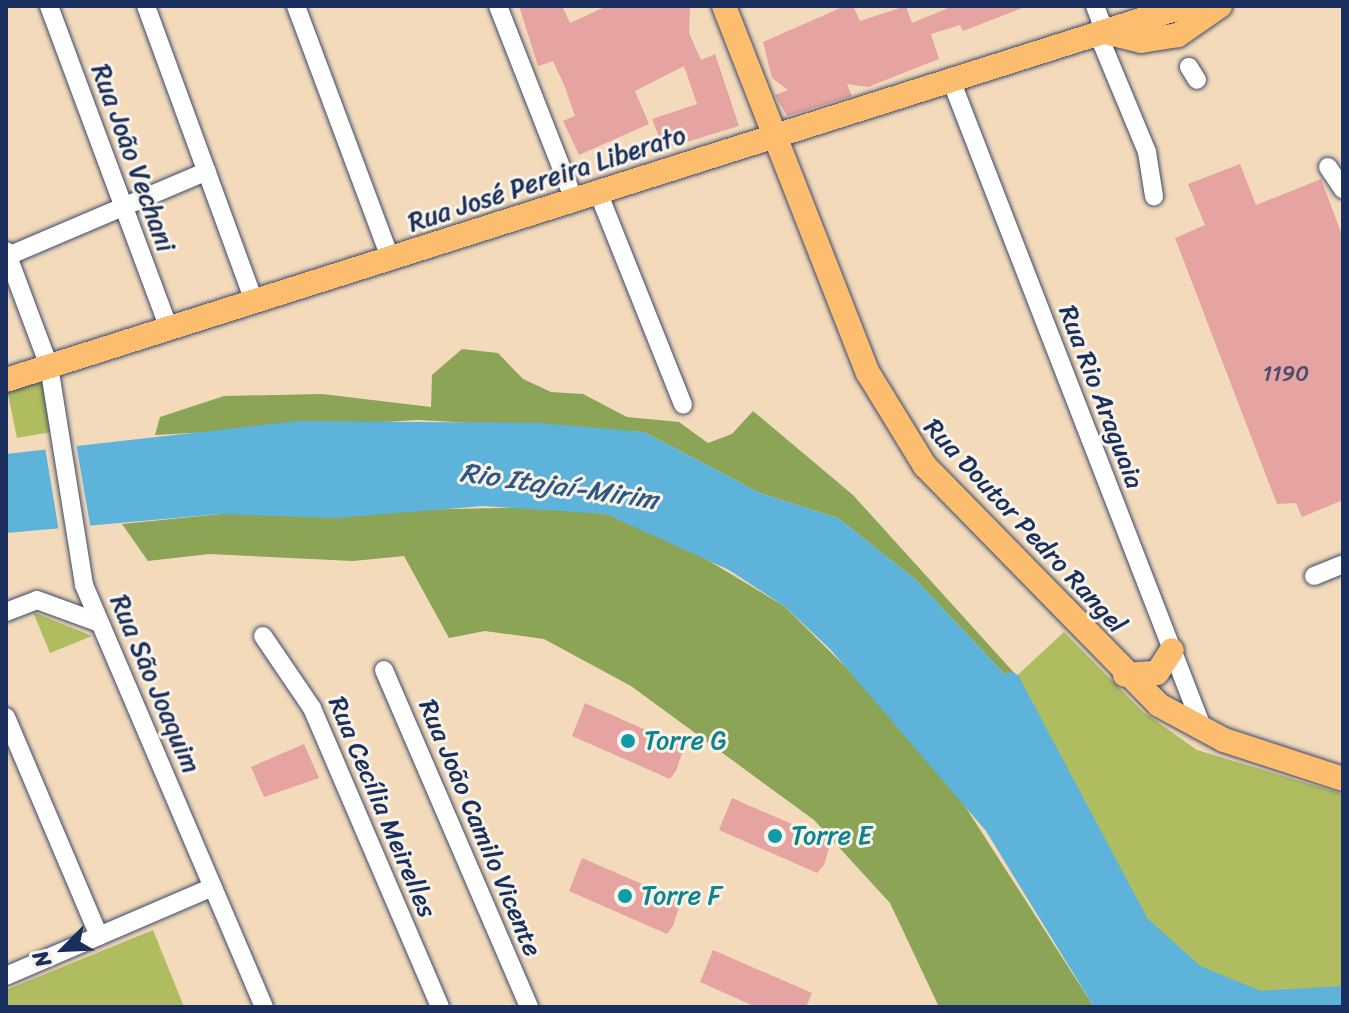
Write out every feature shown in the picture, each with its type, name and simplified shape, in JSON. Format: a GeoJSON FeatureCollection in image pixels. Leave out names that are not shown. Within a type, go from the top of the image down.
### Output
{"type":"FeatureCollection","features":[{"type":"Feature","properties":{"kind":"main road","name":"Rua Doutor Pedro Rangel"},"geometry":{"type":"LineString","coordinates":[[724,6],[868,373],[901,434],[1125,675],[1204,732],[1343,779]]}},
{"type":"Feature","properties":{"kind":"main road"},"geometry":{"type":"LineString","coordinates":[[1178,35],[1192,6]]}},
{"type":"Feature","properties":{"kind":"main road","name":"Rua José Pereira Liberato"},"geometry":{"type":"LineString","coordinates":[[1101,33],[1141,41],[1178,35],[1220,6]]}},
{"type":"Feature","properties":{"kind":"main road","name":"Rua José Pereira Liberato"},"geometry":{"type":"LineString","coordinates":[[6,380],[1174,10]]}},
{"type":"Feature","properties":{"kind":"main road"},"geometry":{"type":"LineString","coordinates":[[1174,10],[1178,35]]}},
{"type":"Feature","properties":{"kind":"main road"},"geometry":{"type":"LineString","coordinates":[[1125,675],[1157,673],[1172,650]]}},
{"type":"Feature","properties":{"kind":"street","name":"Rua João Vechani"},"geometry":{"type":"LineString","coordinates":[[49,6],[169,328]]}},
{"type":"Feature","properties":{"kind":"street"},"geometry":{"type":"LineString","coordinates":[[146,6],[254,301]]}},
{"type":"Feature","properties":{"kind":"street"},"geometry":{"type":"LineString","coordinates":[[296,6],[390,258]]}},
{"type":"Feature","properties":{"kind":"street"},"geometry":{"type":"LineString","coordinates":[[498,6],[574,200]]}},
{"type":"Feature","properties":{"kind":"street"},"geometry":{"type":"LineString","coordinates":[[1095,6],[1101,33],[1147,152],[1154,196]]}},
{"type":"Feature","properties":{"kind":"street","name":"Rua Rio Araguaia"},"geometry":{"type":"LineString","coordinates":[[951,80],[1204,732]]}},
{"type":"Feature","properties":{"kind":"street"},"geometry":{"type":"LineString","coordinates":[[1328,167],[1343,189]]}},
{"type":"Feature","properties":{"kind":"street"},"geometry":{"type":"LineString","coordinates":[[7,253],[125,211],[207,171]]}},
{"type":"Feature","properties":{"kind":"street"},"geometry":{"type":"LineString","coordinates":[[598,192],[683,405]]}},
{"type":"Feature","properties":{"kind":"street","name":"Rua São Joaquim"},"geometry":{"type":"LineString","coordinates":[[7,253],[49,366],[88,594],[264,1007]]}},
{"type":"Feature","properties":{"kind":"street"},"geometry":{"type":"LineString","coordinates":[[1314,576],[1343,564]]}},
{"type":"Feature","properties":{"kind":"street"},"geometry":{"type":"LineString","coordinates":[[61,609],[88,594]]}},
{"type":"Feature","properties":{"kind":"street"},"geometry":{"type":"LineString","coordinates":[[6,612],[37,600],[100,623]]}},
{"type":"Feature","properties":{"kind":"street","name":"Rua Cecília Meirelles"},"geometry":{"type":"LineString","coordinates":[[263,636],[312,708],[440,1007]]}},
{"type":"Feature","properties":{"kind":"street","name":"Rua João Camilo Vicente"},"geometry":{"type":"LineString","coordinates":[[384,670],[529,1007]]}},
{"type":"Feature","properties":{"kind":"street"},"geometry":{"type":"LineString","coordinates":[[6,717],[99,936]]}},
{"type":"Feature","properties":{"kind":"street"},"geometry":{"type":"LineString","coordinates":[[6,976],[213,887]]}},
{"type":"Feature","properties":{"kind":"green space"},"geometry":{"type":"Polygon","coordinates":[[[462,349],[498,353],[523,379],[551,392],[583,394],[627,417],[679,422],[708,443],[732,434],[753,411],[853,495],[1017,676],[1011,681],[916,580],[838,518],[760,493],[644,432],[418,420],[155,435],[160,417],[224,396],[322,394],[431,407],[432,375],[462,349]]]}},
{"type":"Feature","properties":{"kind":"green space"},"geometry":{"type":"Polygon","coordinates":[[[42,381],[51,432],[17,438],[6,385],[42,381]]]}},
{"type":"Feature","properties":{"kind":"green space"},"geometry":{"type":"Polygon","coordinates":[[[545,507],[606,514],[681,544],[784,606],[885,706],[961,800],[1094,1007],[939,1007],[890,903],[814,820],[631,686],[544,639],[485,631],[449,638],[404,556],[353,561],[209,554],[148,561],[122,524],[221,514],[545,507]]]}},
{"type":"Feature","properties":{"kind":"green space"},"geometry":{"type":"Polygon","coordinates":[[[33,612],[92,636],[50,653],[33,612]]]}},
{"type":"Feature","properties":{"kind":"green space"},"geometry":{"type":"Polygon","coordinates":[[[1064,632],[1142,711],[1197,750],[1343,794],[1343,995],[1259,1000],[1196,974],[1140,924],[1011,681],[1064,632]]]}},
{"type":"Feature","properties":{"kind":"green space"},"geometry":{"type":"Polygon","coordinates":[[[153,930],[184,1007],[6,1007],[6,990],[153,930]]]}},
{"type":"Feature","properties":{"kind":"water","name":"Rio Itajaí-Mirim"},"geometry":{"type":"Polygon","coordinates":[[[299,421],[538,423],[644,432],[760,493],[838,518],[916,580],[1011,681],[1140,924],[1196,974],[1259,1000],[1343,995],[1343,1007],[1094,1007],[986,831],[830,649],[784,606],[729,570],[606,514],[483,506],[337,518],[221,514],[6,533],[6,454],[299,421]]]}},
{"type":"Feature","properties":{"kind":"pier"},"geometry":{"type":"Polygon","coordinates":[[[76,443],[91,530],[59,532],[45,447],[76,443]]]}},
{"type":"Feature","properties":{"kind":"building"},"geometry":{"type":"Polygon","coordinates":[[[519,6],[562,6],[570,23],[607,6],[690,6],[689,33],[701,60],[715,54],[739,126],[664,149],[652,119],[697,104],[684,66],[635,91],[649,124],[579,155],[563,121],[575,116],[565,87],[553,61],[538,66],[519,6]]]}},
{"type":"Feature","properties":{"kind":"building"},"geometry":{"type":"Polygon","coordinates":[[[845,6],[853,6],[860,21],[906,6],[912,23],[953,6],[1025,7],[963,31],[960,25],[931,34],[939,59],[868,87],[847,84],[852,96],[787,116],[775,95],[788,90],[772,78],[763,42],[845,6]]]}},
{"type":"Feature","properties":{"kind":"building"},"geometry":{"type":"Polygon","coordinates":[[[1240,164],[1256,205],[1321,179],[1343,238],[1343,500],[1302,517],[1296,503],[1277,504],[1175,238],[1205,225],[1188,184],[1240,164]]]}},
{"type":"Feature","properties":{"kind":"building","name":"Torre G"},"geometry":{"type":"Polygon","coordinates":[[[585,703],[684,747],[670,779],[572,736],[585,703]]]}},
{"type":"Feature","properties":{"kind":"building"},"geometry":{"type":"Polygon","coordinates":[[[304,744],[319,778],[264,797],[251,767],[304,744]]]}},
{"type":"Feature","properties":{"kind":"building","name":"Torre E"},"geometry":{"type":"Polygon","coordinates":[[[732,798],[831,841],[824,865],[817,873],[719,830],[732,798]]]}},
{"type":"Feature","properties":{"kind":"building","name":"Torre F"},"geometry":{"type":"Polygon","coordinates":[[[582,858],[681,901],[667,934],[569,891],[582,858]]]}},
{"type":"Feature","properties":{"kind":"building"},"geometry":{"type":"Polygon","coordinates":[[[713,950],[812,993],[806,1007],[756,1007],[700,982],[713,950]]]}},
{"type":"Feature","properties":{"kind":"waterway"},"geometry":{"type":"LineString","coordinates":[[1011,681],[1140,924],[1196,974],[1259,1000],[1343,995]]}},
{"type":"Feature","properties":{"kind":"place","name":"Torre G"},"geometry":{"type":"Point","coordinates":[628,741]}},
{"type":"Feature","properties":{"kind":"place","name":"Torre E"},"geometry":{"type":"Point","coordinates":[775,836]}},
{"type":"Feature","properties":{"kind":"place","name":"Torre F"},"geometry":{"type":"Point","coordinates":[625,896]}}]}
